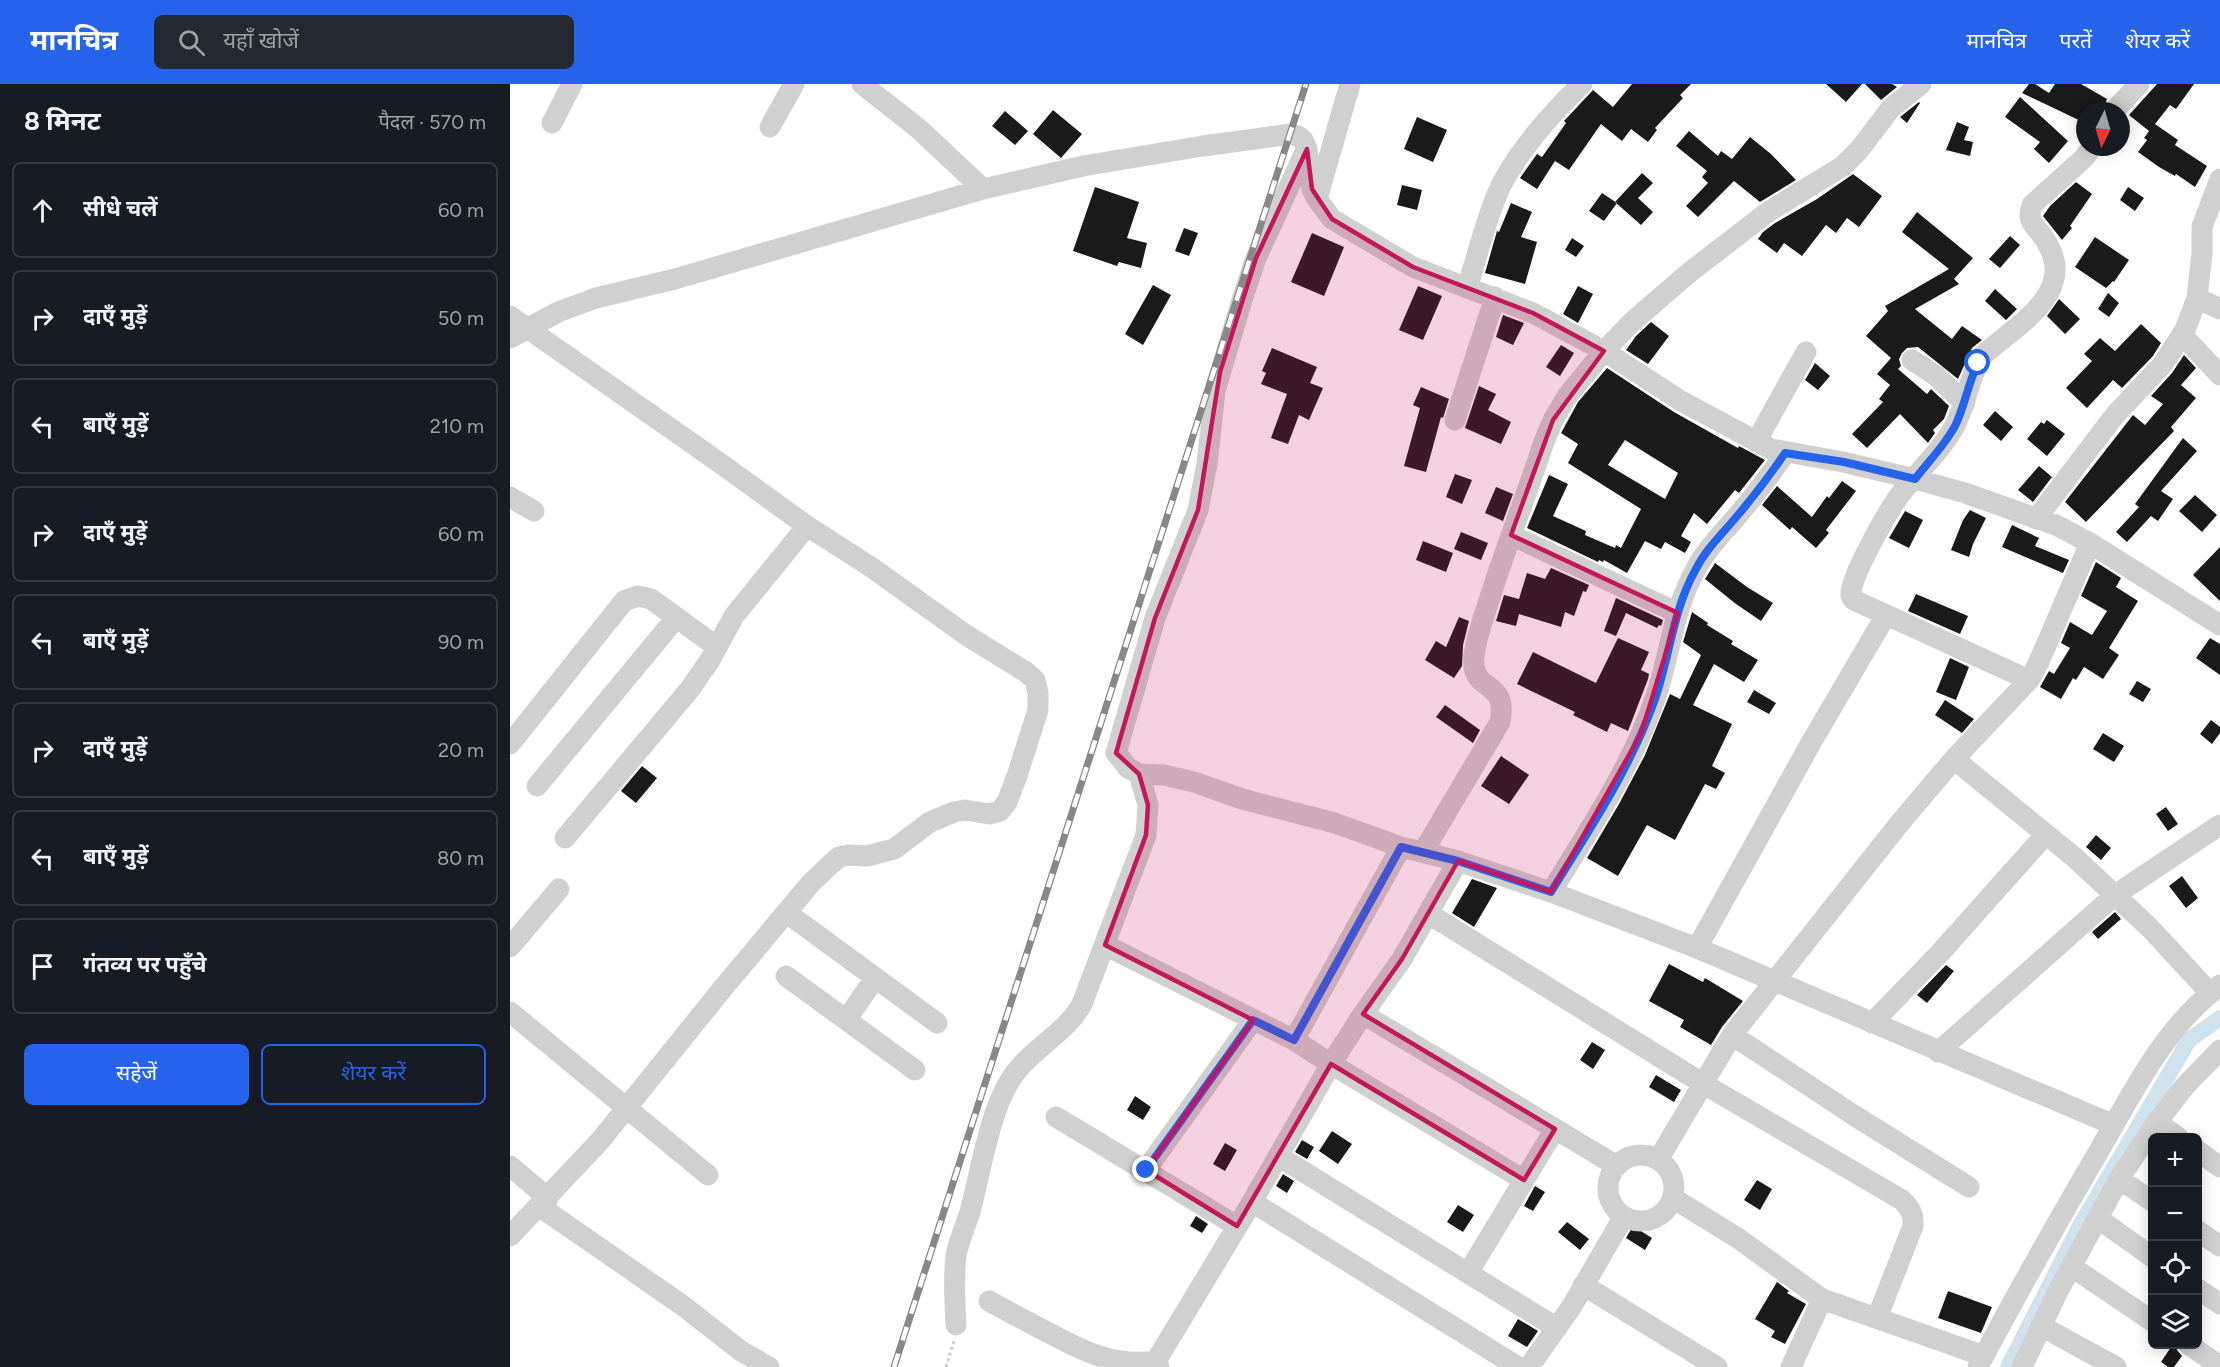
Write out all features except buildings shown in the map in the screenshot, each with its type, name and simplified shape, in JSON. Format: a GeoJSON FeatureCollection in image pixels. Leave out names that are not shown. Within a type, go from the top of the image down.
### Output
{"type":"FeatureCollection","features":[{"type":"Feature","properties":{"kind":"street"},"geometry":{"type":"LineString","coordinates":[[552,123],[572,84]]}},
{"type":"Feature","properties":{"kind":"street"},"geometry":{"type":"LineString","coordinates":[[770,127],[794,84]]}},
{"type":"Feature","properties":{"kind":"street"},"geometry":{"type":"LineString","coordinates":[[862,84],[919,129],[983,189]]}},
{"type":"Feature","properties":{"kind":"street"},"geometry":{"type":"LineString","coordinates":[[1317,199],[1350,84]]}},
{"type":"Feature","properties":{"kind":"street"},"geometry":{"type":"LineString","coordinates":[[1467,288],[1498,192],[1510,170],[1582,84]]}},
{"type":"Feature","properties":{"kind":"street"},"geometry":{"type":"LineString","coordinates":[[1423,852],[1500,722],[1503,707],[1501,699],[1475,674],[1474,657],[1487,607],[1511,534],[1553,420],[1568,396],[1604,351],[1658,297],[1780,203],[1843,166],[1859,150],[1891,108],[1921,84]]}},
{"type":"Feature","properties":{"kind":"street"},"geometry":{"type":"LineString","coordinates":[[2122,102],[2139,84]]}},
{"type":"Feature","properties":{"kind":"street"},"geometry":{"type":"LineString","coordinates":[[510,338],[558,312],[596,298],[686,276],[983,189],[1083,166],[1282,134],[1298,136],[1303,140],[1306,149],[1309,179],[1317,199],[1332,219],[1413,267],[1533,313],[1604,351],[1681,400],[1771,449],[1844,462],[1915,479],[2056,525],[2090,543],[2220,624]]}},
{"type":"Feature","properties":{"kind":"street"},"geometry":{"type":"LineString","coordinates":[[1306,149],[1256,258],[1215,391],[1207,464],[1198,510],[1155,618],[1116,753],[1128,768],[1139,774],[1164,775],[1194,782],[1242,799],[1335,823],[1401,847],[1458,861],[1551,892],[1697,948],[2114,1125]]}},
{"type":"Feature","properties":{"kind":"street"},"geometry":{"type":"LineString","coordinates":[[2029,680],[1852,598],[1852,587],[1866,554],[1888,513],[1950,434],[1965,403],[1972,374],[1983,355],[2036,310],[2049,293],[2055,281],[2054,255],[2031,221],[2029,214],[2032,205],[2085,156]]}},
{"type":"Feature","properties":{"kind":"street"},"geometry":{"type":"LineString","coordinates":[[2036,519],[2115,415],[2163,364],[2182,335],[2198,298],[2202,227],[2220,179]]}},
{"type":"Feature","properties":{"kind":"street"},"geometry":{"type":"LineString","coordinates":[[1455,420],[1495,297]]}},
{"type":"Feature","properties":{"kind":"street"},"geometry":{"type":"LineString","coordinates":[[2198,298],[2220,309]]}},
{"type":"Feature","properties":{"kind":"street"},"geometry":{"type":"LineString","coordinates":[[510,316],[807,526],[1026,672],[1035,680],[1038,693],[1038,710],[1017,776],[1007,802],[1000,811],[989,814],[965,810],[954,812],[930,822],[894,849],[867,856],[839,857],[811,883],[599,1142],[510,1236]]}},
{"type":"Feature","properties":{"kind":"street"},"geometry":{"type":"LineString","coordinates":[[2182,335],[2220,375]]}},
{"type":"Feature","properties":{"kind":"street"},"geometry":{"type":"LineString","coordinates":[[1756,442],[1806,352]]}},
{"type":"Feature","properties":{"kind":"street"},"geometry":{"type":"LineString","coordinates":[[1912,360],[1935,375],[1965,403]]}},
{"type":"Feature","properties":{"kind":"street"},"geometry":{"type":"LineString","coordinates":[[1551,892],[1604,805],[1641,734],[1655,700],[1686,588],[1696,567],[1770,476],[1785,453]]}},
{"type":"Feature","properties":{"kind":"street"},"geometry":{"type":"LineString","coordinates":[[510,497],[534,511]]}},
{"type":"Feature","properties":{"kind":"street"},"geometry":{"type":"LineString","coordinates":[[565,838],[690,689],[734,616],[807,526]]}},
{"type":"Feature","properties":{"kind":"street"},"geometry":{"type":"LineString","coordinates":[[1511,534],[1678,613]]}},
{"type":"Feature","properties":{"kind":"street"},"geometry":{"type":"LineString","coordinates":[[1658,1160],[1732,1035],[1954,759],[2029,680],[2090,543]]}},
{"type":"Feature","properties":{"kind":"street"},"geometry":{"type":"LineString","coordinates":[[510,744],[624,601],[645,596],[717,647]]}},
{"type":"Feature","properties":{"kind":"street"},"geometry":{"type":"LineString","coordinates":[[1697,948],[1823,720],[1886,615]]}},
{"type":"Feature","properties":{"kind":"street"},"geometry":{"type":"LineString","coordinates":[[537,786],[676,618]]}},
{"type":"Feature","properties":{"kind":"street"},"geometry":{"type":"LineString","coordinates":[[1954,759],[2074,857],[2215,989],[2184,1017],[2160,1048],[2057,1221],[2039,1292],[2041,1326],[2022,1367]]}},
{"type":"Feature","properties":{"kind":"street"},"geometry":{"type":"LineString","coordinates":[[956,1325],[954,1287],[957,1254],[1001,1100],[1014,1073],[1075,1017],[1082,1004],[1146,836],[1148,805],[1139,774]]}},
{"type":"Feature","properties":{"kind":"street"},"geometry":{"type":"LineString","coordinates":[[1938,1052],[2115,895],[2220,825]]}},
{"type":"Feature","properties":{"kind":"street"},"geometry":{"type":"LineString","coordinates":[[1872,1023],[1940,953],[2046,834]]}},
{"type":"Feature","properties":{"kind":"street"},"geometry":{"type":"LineString","coordinates":[[1294,1040],[1401,847]]}},
{"type":"Feature","properties":{"kind":"street"},"geometry":{"type":"LineString","coordinates":[[989,1301],[1090,1356],[1108,1362],[1130,1365],[1158,1364],[1331,1064],[1402,959],[1458,861]]}},
{"type":"Feature","properties":{"kind":"street"},"geometry":{"type":"LineString","coordinates":[[510,947],[559,889]]}},
{"type":"Feature","properties":{"kind":"street"},"geometry":{"type":"LineString","coordinates":[[787,913],[937,1023]]}},
{"type":"Feature","properties":{"kind":"street"},"geometry":{"type":"LineString","coordinates":[[1429,914],[1702,1083],[1902,1200],[1911,1210],[1914,1219],[1913,1226],[1877,1318]]}},
{"type":"Feature","properties":{"kind":"street"},"geometry":{"type":"LineString","coordinates":[[1105,945],[1294,1040],[1524,1180]]}},
{"type":"Feature","properties":{"kind":"street"},"geometry":{"type":"LineString","coordinates":[[786,976],[915,1070]]}},
{"type":"Feature","properties":{"kind":"street"},"geometry":{"type":"LineString","coordinates":[[847,1019],[875,978]]}},
{"type":"Feature","properties":{"kind":"street"},"geometry":{"type":"LineString","coordinates":[[510,1012],[708,1174]]}},
{"type":"Feature","properties":{"kind":"street"},"geometry":{"type":"LineString","coordinates":[[1363,1014],[1617,1166]]}},
{"type":"Feature","properties":{"kind":"street"},"geometry":{"type":"LineString","coordinates":[[1146,1170],[1253,1020]]}},
{"type":"Feature","properties":{"kind":"street"},"geometry":{"type":"LineString","coordinates":[[1732,1035],[1969,1187]]}},
{"type":"Feature","properties":{"kind":"street"},"geometry":{"type":"LineString","coordinates":[[1673,1198],[1739,1239],[1822,1299],[1877,1318],[1981,1362],[2039,1292],[2072,1267],[2119,1179],[2157,1122],[2185,1086],[2220,1050]]}},
{"type":"Feature","properties":{"kind":"street"},"geometry":{"type":"LineString","coordinates":[[1056,1117],[1237,1226]]}},
{"type":"Feature","properties":{"kind":"street"},"geometry":{"type":"LineString","coordinates":[[2157,1122],[2173,1133]]}},
{"type":"Feature","properties":{"kind":"street"},"geometry":{"type":"LineString","coordinates":[[1468,1273],[1555,1129]]}},
{"type":"Feature","properties":{"kind":"street"},"geometry":{"type":"LineString","coordinates":[[2202,1154],[2220,1167]]}},
{"type":"Feature","properties":{"kind":"street"},"geometry":{"type":"LineString","coordinates":[[1278,1156],[1557,1328]]}},
{"type":"Feature","properties":{"kind":"street"},"geometry":{"type":"LineString","coordinates":[[1636,1156],[1647,1156],[1658,1160],[1672,1176],[1675,1187],[1668,1208],[1660,1216],[1650,1220],[1640,1221],[1624,1216],[1613,1205],[1609,1196],[1608,1185],[1611,1174],[1626,1159],[1636,1156]]}},
{"type":"Feature","properties":{"kind":"street"},"geometry":{"type":"LineString","coordinates":[[510,1166],[543,1202],[741,1350],[769,1367]]}},
{"type":"Feature","properties":{"kind":"street"},"geometry":{"type":"LineString","coordinates":[[2119,1179],[2148,1198]]}},
{"type":"Feature","properties":{"kind":"street"},"geometry":{"type":"LineString","coordinates":[[1252,1202],[1518,1367]]}},
{"type":"Feature","properties":{"kind":"street"},"geometry":{"type":"LineString","coordinates":[[1529,1367],[1557,1328],[1624,1216]]}},
{"type":"Feature","properties":{"kind":"street"},"geometry":{"type":"LineString","coordinates":[[2099,1219],[2148,1254]]}},
{"type":"Feature","properties":{"kind":"street"},"geometry":{"type":"LineString","coordinates":[[2202,1234],[2220,1246]]}},
{"type":"Feature","properties":{"kind":"street"},"geometry":{"type":"LineString","coordinates":[[2072,1267],[2148,1318]]}},
{"type":"Feature","properties":{"kind":"street"},"geometry":{"type":"LineString","coordinates":[[1583,1285],[1708,1364]]}},
{"type":"Feature","properties":{"kind":"street"},"geometry":{"type":"LineString","coordinates":[[2202,1292],[2220,1304]]}},
{"type":"Feature","properties":{"kind":"street"},"geometry":{"type":"LineString","coordinates":[[1791,1367],[1822,1299]]}},
{"type":"Feature","properties":{"kind":"street"},"geometry":{"type":"LineString","coordinates":[[2041,1326],[2116,1367]]}},
{"type":"Feature","properties":{"kind":"street"},"geometry":{"type":"LineString","coordinates":[[2195,1349],[2220,1366]]}},
{"type":"Feature","properties":{"kind":"path"},"geometry":{"type":"LineString","coordinates":[[946,1367],[953,1347],[956,1325]]}},
{"type":"Feature","properties":{"kind":"highlighted area"},"geometry":{"type":"Polygon","coordinates":[[[1307,149],[1312,189],[1332,219],[1413,267],[1533,313],[1604,351],[1553,420],[1511,535],[1678,613],[1641,734],[1551,892],[1458,861],[1402,959],[1363,1014],[1555,1129],[1524,1180],[1331,1064],[1237,1226],[1146,1170],[1253,1020],[1105,945],[1146,835],[1148,805],[1139,774],[1116,753],[1155,618],[1198,510],[1220,372],[1256,258],[1307,149]]]}},
{"type":"Feature","properties":{"kind":"waterway"},"geometry":{"type":"LineString","coordinates":[[2008,1367],[2081,1224],[2189,1040],[2220,1018]]}},
{"type":"Feature","properties":{"kind":"railway"},"geometry":{"type":"LineString","coordinates":[[894,1367],[1306,84]]}},
{"type":"Feature","properties":{"kind":"route"},"geometry":{"type":"LineString","coordinates":[[1146,1170],[1253,1020],[1294,1040],[1401,847],[1458,861],[1551,892],[1593,824],[1626,766],[1641,734],[1655,700],[1686,588],[1696,567],[1770,476],[1785,453],[1844,462],[1915,479],[1955,426],[1965,403],[1972,374],[1978,363]]}}]}
